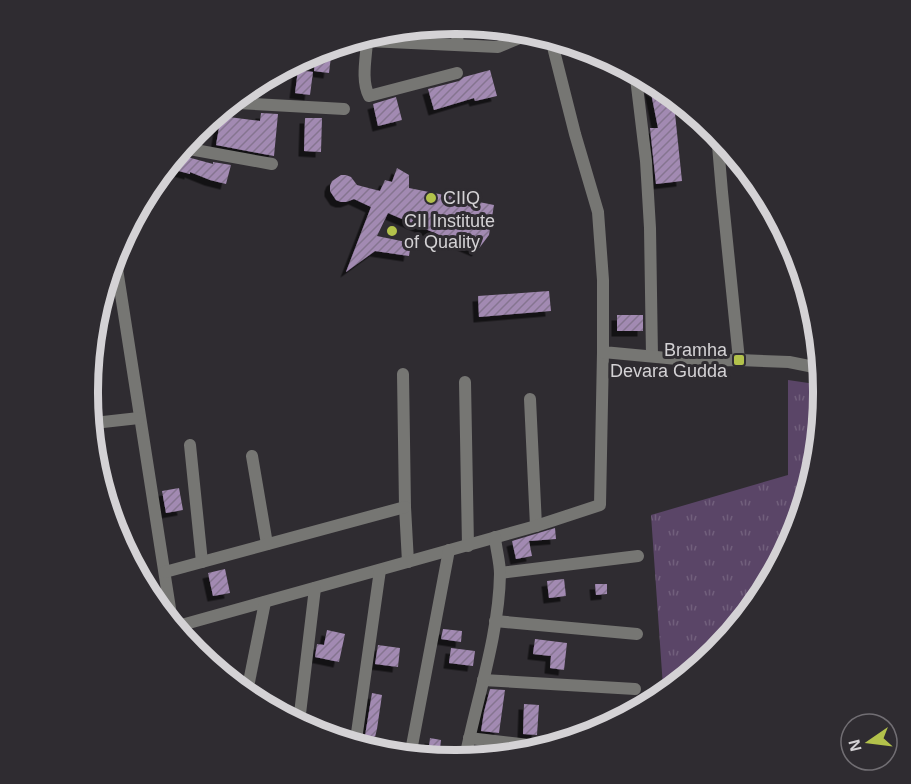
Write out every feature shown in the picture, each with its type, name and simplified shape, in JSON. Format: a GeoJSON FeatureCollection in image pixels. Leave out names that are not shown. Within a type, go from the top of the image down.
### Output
{"type":"FeatureCollection","features":[{"type":"Feature","properties":{"kind":"street"},"geometry":{"type":"LineString","coordinates":[[457,34],[458,45]]}},
{"type":"Feature","properties":{"kind":"street"},"geometry":{"type":"LineString","coordinates":[[380,42],[498,47],[515,40]]}},
{"type":"Feature","properties":{"kind":"street"},"geometry":{"type":"LineString","coordinates":[[367,46],[365,80],[369,96],[456,73]]}},
{"type":"Feature","properties":{"kind":"street"},"geometry":{"type":"LineString","coordinates":[[184,624],[468,546],[600,505],[603,280],[598,212],[553,48]]}},
{"type":"Feature","properties":{"kind":"street"},"geometry":{"type":"LineString","coordinates":[[637,84],[647,172],[652,357]]}},
{"type":"Feature","properties":{"kind":"street"},"geometry":{"type":"LineString","coordinates":[[245,103],[344,109]]}},
{"type":"Feature","properties":{"kind":"street"},"geometry":{"type":"LineString","coordinates":[[193,150],[272,164]]}},
{"type":"Feature","properties":{"kind":"street"},"geometry":{"type":"LineString","coordinates":[[718,150],[739,360]]}},
{"type":"Feature","properties":{"kind":"street"},"geometry":{"type":"LineString","coordinates":[[118,275],[170,607]]}},
{"type":"Feature","properties":{"kind":"street"},"geometry":{"type":"LineString","coordinates":[[603,352],[699,361],[789,362],[812,367]]}},
{"type":"Feature","properties":{"kind":"street"},"geometry":{"type":"LineString","coordinates":[[403,374],[408,562]]}},
{"type":"Feature","properties":{"kind":"street"},"geometry":{"type":"LineString","coordinates":[[465,381],[468,546]]}},
{"type":"Feature","properties":{"kind":"street"},"geometry":{"type":"LineString","coordinates":[[530,399],[536,526]]}},
{"type":"Feature","properties":{"kind":"street"},"geometry":{"type":"LineString","coordinates":[[100,422],[139,418]]}},
{"type":"Feature","properties":{"kind":"street"},"geometry":{"type":"LineString","coordinates":[[190,445],[202,562]]}},
{"type":"Feature","properties":{"kind":"street"},"geometry":{"type":"LineString","coordinates":[[252,456],[267,544]]}},
{"type":"Feature","properties":{"kind":"street"},"geometry":{"type":"LineString","coordinates":[[165,572],[405,507]]}},
{"type":"Feature","properties":{"kind":"street"},"geometry":{"type":"LineString","coordinates":[[467,750],[495,621],[500,573],[495,537]]}},
{"type":"Feature","properties":{"kind":"street"},"geometry":{"type":"LineString","coordinates":[[412,746],[449,550]]}},
{"type":"Feature","properties":{"kind":"street"},"geometry":{"type":"LineString","coordinates":[[500,573],[638,556]]}},
{"type":"Feature","properties":{"kind":"street"},"geometry":{"type":"LineString","coordinates":[[357,735],[380,570]]}},
{"type":"Feature","properties":{"kind":"street"},"geometry":{"type":"LineString","coordinates":[[301,715],[315,588]]}},
{"type":"Feature","properties":{"kind":"street"},"geometry":{"type":"LineString","coordinates":[[249,683],[265,602]]}},
{"type":"Feature","properties":{"kind":"street"},"geometry":{"type":"LineString","coordinates":[[495,621],[637,634]]}},
{"type":"Feature","properties":{"kind":"street"},"geometry":{"type":"LineString","coordinates":[[483,680],[635,689]]}},
{"type":"Feature","properties":{"kind":"street"},"geometry":{"type":"LineString","coordinates":[[469,738],[519,744]]}},
{"type":"Feature","properties":{"kind":"green space"},"geometry":{"type":"Polygon","coordinates":[[[788,380],[813,384],[813,392],[806,462],[786,529],[765,571],[739,610],[708,645],[663,683],[651,515],[788,475],[788,380]]]}},
{"type":"Feature","properties":{"kind":"building"},"geometry":{"type":"Polygon","coordinates":[[[331,57],[329,73],[314,71],[315,64],[331,57]]]}},
{"type":"Feature","properties":{"kind":"building"},"geometry":{"type":"Polygon","coordinates":[[[490,70],[497,96],[475,101],[474,98],[434,110],[428,89],[490,70]]]}},
{"type":"Feature","properties":{"kind":"building"},"geometry":{"type":"Polygon","coordinates":[[[298,71],[313,72],[310,95],[295,93],[298,71]]]}},
{"type":"Feature","properties":{"kind":"building"},"geometry":{"type":"Polygon","coordinates":[[[651,93],[675,109],[682,181],[656,184],[650,128],[658,128],[651,93]]]}},
{"type":"Feature","properties":{"kind":"building"},"geometry":{"type":"Polygon","coordinates":[[[396,97],[402,120],[378,126],[373,104],[396,97]]]}},
{"type":"Feature","properties":{"kind":"building"},"geometry":{"type":"Polygon","coordinates":[[[261,113],[278,114],[274,156],[216,145],[220,123],[227,117],[260,121],[261,113]]]}},
{"type":"Feature","properties":{"kind":"building"},"geometry":{"type":"Polygon","coordinates":[[[305,118],[322,118],[321,152],[304,151],[305,118]]]}},
{"type":"Feature","properties":{"kind":"building"},"geometry":{"type":"Polygon","coordinates":[[[186,157],[213,164],[213,162],[231,165],[226,184],[190,172],[190,174],[175,170],[186,157]]]}},
{"type":"Feature","properties":{"kind":"building"},"geometry":{"type":"Polygon","coordinates":[[[397,168],[409,175],[409,188],[494,205],[489,235],[477,251],[388,213],[377,236],[411,243],[409,256],[375,251],[346,272],[371,207],[354,199],[346,202],[336,200],[330,191],[332,181],[341,175],[346,175],[351,177],[357,185],[380,191],[385,180],[392,182],[397,168]]]}},
{"type":"Feature","properties":{"kind":"building"},"geometry":{"type":"Polygon","coordinates":[[[549,291],[551,311],[479,317],[478,296],[549,291]]]}},
{"type":"Feature","properties":{"kind":"building"},"geometry":{"type":"Polygon","coordinates":[[[617,315],[643,315],[643,331],[617,331],[617,315]]]}},
{"type":"Feature","properties":{"kind":"building"},"geometry":{"type":"Polygon","coordinates":[[[179,488],[183,510],[166,513],[162,491],[179,488]]]}},
{"type":"Feature","properties":{"kind":"building"},"geometry":{"type":"Polygon","coordinates":[[[555,528],[556,539],[529,541],[532,556],[516,559],[512,541],[555,528]]]}},
{"type":"Feature","properties":{"kind":"building"},"geometry":{"type":"Polygon","coordinates":[[[225,569],[230,593],[213,596],[208,573],[225,569]]]}},
{"type":"Feature","properties":{"kind":"building"},"geometry":{"type":"Polygon","coordinates":[[[564,579],[566,596],[549,598],[547,581],[564,579]]]}},
{"type":"Feature","properties":{"kind":"building"},"geometry":{"type":"Polygon","coordinates":[[[595,584],[607,584],[607,594],[596,595],[595,584]]]}},
{"type":"Feature","properties":{"kind":"building"},"geometry":{"type":"Polygon","coordinates":[[[443,629],[462,631],[461,642],[441,639],[443,629]]]}},
{"type":"Feature","properties":{"kind":"building"},"geometry":{"type":"Polygon","coordinates":[[[327,630],[345,634],[339,662],[315,657],[317,644],[324,645],[327,630]]]}},
{"type":"Feature","properties":{"kind":"building"},"geometry":{"type":"Polygon","coordinates":[[[535,639],[567,643],[564,670],[550,668],[551,656],[533,654],[535,639]]]}},
{"type":"Feature","properties":{"kind":"building"},"geometry":{"type":"Polygon","coordinates":[[[378,645],[400,648],[398,667],[375,664],[378,645]]]}},
{"type":"Feature","properties":{"kind":"building"},"geometry":{"type":"Polygon","coordinates":[[[451,648],[475,651],[473,666],[449,663],[451,648]]]}},
{"type":"Feature","properties":{"kind":"building"},"geometry":{"type":"Polygon","coordinates":[[[490,689],[505,690],[499,733],[481,731],[490,689]]]}},
{"type":"Feature","properties":{"kind":"building"},"geometry":{"type":"Polygon","coordinates":[[[372,693],[382,695],[375,737],[374,740],[365,737],[372,693]]]}},
{"type":"Feature","properties":{"kind":"building"},"geometry":{"type":"Polygon","coordinates":[[[524,704],[539,705],[537,735],[523,734],[524,704]]]}},
{"type":"Feature","properties":{"kind":"building"},"geometry":{"type":"Polygon","coordinates":[[[430,738],[441,740],[440,749],[429,749],[430,738]]]}},
{"type":"Feature","properties":{"kind":"place","name":"CIIQ"},"geometry":{"type":"Point","coordinates":[431,198]}},
{"type":"Feature","properties":{"kind":"place","name":"CII Institute of Quality"},"geometry":{"type":"Point","coordinates":[392,231]}},
{"type":"Feature","properties":{"kind":"place","name":"Bramha Devara Gudda"},"geometry":{"type":"Point","coordinates":[739,360]}}]}
